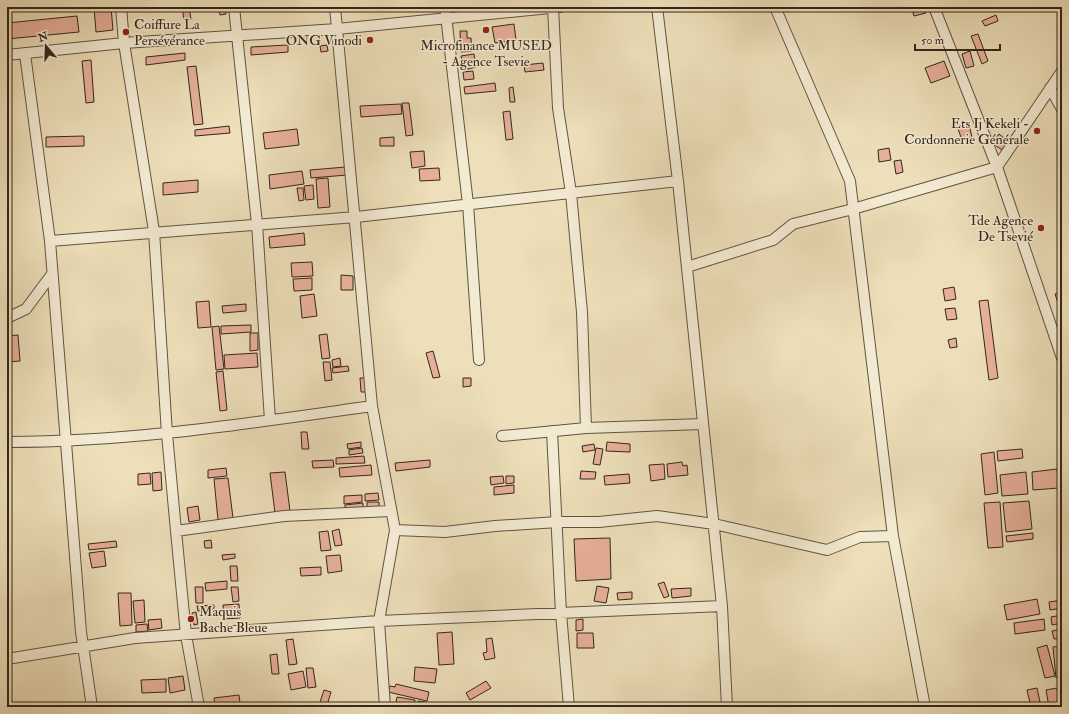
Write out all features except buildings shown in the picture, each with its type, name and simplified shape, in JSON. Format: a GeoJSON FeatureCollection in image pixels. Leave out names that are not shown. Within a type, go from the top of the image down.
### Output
{"type":"FeatureCollection","features":[{"type":"Feature","properties":{"kind":"street"},"geometry":{"type":"LineString","coordinates":[[121,7],[124,43],[154,231],[167,434],[176,531],[186,635],[199,707]]}},
{"type":"Feature","properties":{"kind":"street"},"geometry":{"type":"LineString","coordinates":[[234,7],[257,224],[270,420]]}},
{"type":"Feature","properties":{"kind":"street"},"geometry":{"type":"LineString","coordinates":[[335,7],[356,217],[372,406],[390,511],[395,530],[379,621],[385,707]]}},
{"type":"Feature","properties":{"kind":"street"},"geometry":{"type":"LineString","coordinates":[[445,7],[468,204],[479,360]]}},
{"type":"Feature","properties":{"kind":"street"},"geometry":{"type":"LineString","coordinates":[[7,55],[124,43],[238,37],[555,7],[558,108],[571,193],[582,312],[586,428]]}},
{"type":"Feature","properties":{"kind":"street"},"geometry":{"type":"LineString","coordinates":[[657,7],[678,181],[714,524],[722,606],[727,707]]}},
{"type":"Feature","properties":{"kind":"street"},"geometry":{"type":"LineString","coordinates":[[774,7],[850,181],[893,536],[925,707]]}},
{"type":"Feature","properties":{"kind":"street"},"geometry":{"type":"LineString","coordinates":[[934,7],[997,167],[1062,358]]}},
{"type":"Feature","properties":{"kind":"street"},"geometry":{"type":"LineString","coordinates":[[25,54],[50,241],[83,647],[92,707]]}},
{"type":"Feature","properties":{"kind":"street"},"geometry":{"type":"LineString","coordinates":[[687,267],[772,240],[793,224],[853,209],[997,167],[1062,71]]}},
{"type":"Feature","properties":{"kind":"street"},"geometry":{"type":"LineString","coordinates":[[1050,88],[1062,109]]}},
{"type":"Feature","properties":{"kind":"street"},"geometry":{"type":"LineString","coordinates":[[50,241],[154,231],[356,217],[678,181]]}},
{"type":"Feature","properties":{"kind":"street"},"geometry":{"type":"LineString","coordinates":[[7,318],[26,309],[52,274]]}},
{"type":"Feature","properties":{"kind":"street"},"geometry":{"type":"LineString","coordinates":[[7,442],[66,442],[167,434],[372,406]]}},
{"type":"Feature","properties":{"kind":"street"},"geometry":{"type":"LineString","coordinates":[[502,436],[586,428],[703,424]]}},
{"type":"Feature","properties":{"kind":"street"},"geometry":{"type":"LineString","coordinates":[[552,431],[558,522],[561,613],[569,707]]}},
{"type":"Feature","properties":{"kind":"street"},"geometry":{"type":"LineString","coordinates":[[176,531],[284,516],[390,511]]}},
{"type":"Feature","properties":{"kind":"street"},"geometry":{"type":"LineString","coordinates":[[395,530],[445,532],[558,522],[599,522],[657,516],[714,524],[827,550],[860,537],[893,536]]}},
{"type":"Feature","properties":{"kind":"street"},"geometry":{"type":"LineString","coordinates":[[7,659],[135,638],[379,621],[722,606]]}},
{"type":"Feature","properties":{"kind":"place","name":"Microfinance MUSED - Agence Tsevie"},"geometry":{"type":"Point","coordinates":[486,30]}},
{"type":"Feature","properties":{"kind":"place","name":"Coiffure La Persévérance"},"geometry":{"type":"Point","coordinates":[126,32]}},
{"type":"Feature","properties":{"kind":"place","name":"ONG Vinodi"},"geometry":{"type":"Point","coordinates":[370,40]}},
{"type":"Feature","properties":{"kind":"place","name":"Ets Ij Kekeli - Cordonnerie Générale"},"geometry":{"type":"Point","coordinates":[1037,131]}},
{"type":"Feature","properties":{"kind":"place","name":"Tde Agence De Tsevié"},"geometry":{"type":"Point","coordinates":[1041,228]}},
{"type":"Feature","properties":{"kind":"place","name":"Maquis Bache Bleue"},"geometry":{"type":"Point","coordinates":[191,619]}}]}
